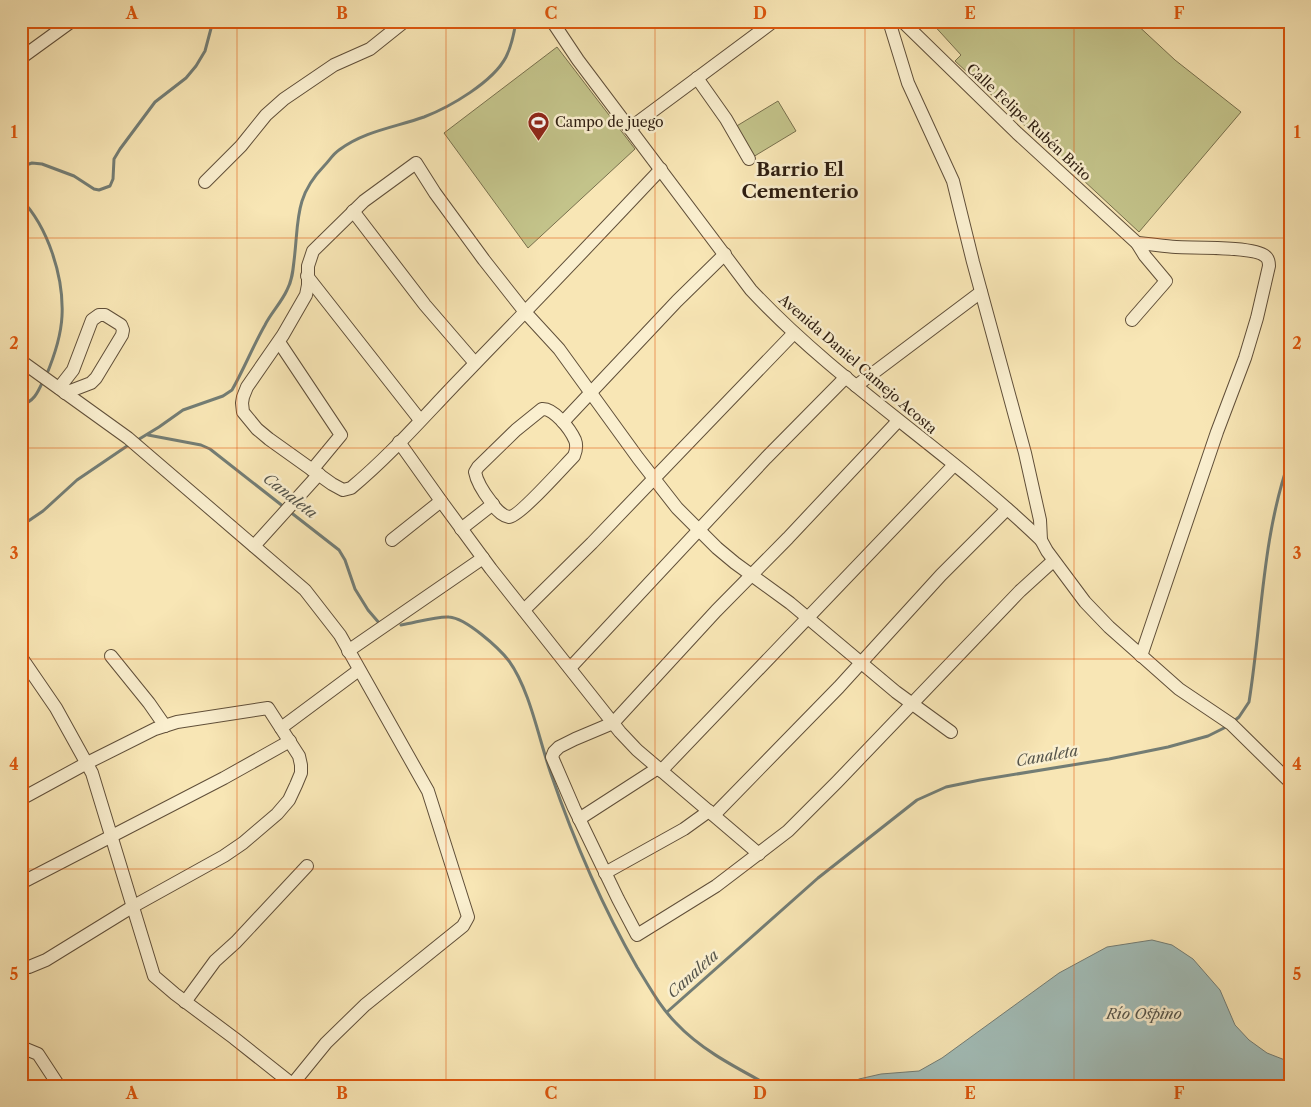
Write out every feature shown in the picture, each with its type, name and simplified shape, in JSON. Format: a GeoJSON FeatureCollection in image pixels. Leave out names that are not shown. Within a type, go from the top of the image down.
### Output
{"type":"FeatureCollection","features":[{"type":"Feature","properties":{"kind":"street"},"geometry":{"type":"LineString","coordinates":[[204,182],[241,146],[266,114],[284,99],[334,65],[370,48],[405,21]]}},
{"type":"Feature","properties":{"kind":"street","name":"Avenida Daniel Camejo Acosta"},"geometry":{"type":"LineString","coordinates":[[552,21],[578,60],[752,290],[794,333],[898,421],[1007,509],[1041,540]]}},
{"type":"Feature","properties":{"kind":"street"},"geometry":{"type":"LineString","coordinates":[[630,128],[774,21]]}},
{"type":"Feature","properties":{"kind":"street"},"geometry":{"type":"LineString","coordinates":[[889,21],[908,82],[953,181],[1025,453],[1040,520],[1041,540],[1053,561],[1085,602],[1109,627],[1179,689],[1231,724],[1290,782]]}},
{"type":"Feature","properties":{"kind":"street","name":"Calle Felipe Rubén Brito"},"geometry":{"type":"LineString","coordinates":[[902,21],[1017,133],[1137,242],[1145,256],[1166,282],[1132,320]]}},
{"type":"Feature","properties":{"kind":"street"},"geometry":{"type":"LineString","coordinates":[[21,58],[67,23]]}},
{"type":"Feature","properties":{"kind":"street"},"geometry":{"type":"LineString","coordinates":[[697,78],[726,120],[749,159]]}},
{"type":"Feature","properties":{"kind":"street"},"geometry":{"type":"LineString","coordinates":[[661,169],[526,312],[399,442],[354,485],[346,490],[340,490],[264,436],[242,409],[243,397],[247,387],[278,342],[306,295],[308,266],[313,251],[353,211],[416,163],[435,193],[484,260],[526,312],[559,349],[677,508],[717,548],[807,618],[912,704],[951,732]]}},
{"type":"Feature","properties":{"kind":"street"},"geometry":{"type":"LineString","coordinates":[[353,211],[425,305],[475,363]]}},
{"type":"Feature","properties":{"kind":"street"},"geometry":{"type":"LineString","coordinates":[[1137,242],[1250,251],[1264,255],[1268,259],[1269,266],[1257,318],[1245,358],[1217,432],[1141,656]]}},
{"type":"Feature","properties":{"kind":"street"},"geometry":{"type":"LineString","coordinates":[[562,422],[677,301],[725,254]]}},
{"type":"Feature","properties":{"kind":"street"},"geometry":{"type":"LineString","coordinates":[[307,276],[420,420]]}},
{"type":"Feature","properties":{"kind":"street"},"geometry":{"type":"LineString","coordinates":[[570,668],[766,458],[851,382],[981,292]]}},
{"type":"Feature","properties":{"kind":"street"},"geometry":{"type":"LineString","coordinates":[[99,315],[105,316],[121,325],[122,335],[91,383],[53,384],[73,370],[92,320],[99,315]]}},
{"type":"Feature","properties":{"kind":"street"},"geometry":{"type":"LineString","coordinates":[[524,610],[579,557],[794,333]]}},
{"type":"Feature","properties":{"kind":"street"},"geometry":{"type":"LineString","coordinates":[[254,546],[316,472],[341,435],[278,342]]}},
{"type":"Feature","properties":{"kind":"street"},"geometry":{"type":"LineString","coordinates":[[21,361],[133,443],[305,590],[340,635],[428,791],[468,917],[463,926],[365,1005],[326,1043],[291,1085],[154,976],[112,835],[87,763],[56,708],[21,657]]}},
{"type":"Feature","properties":{"kind":"street"},"geometry":{"type":"LineString","coordinates":[[542,409],[548,409],[553,412],[575,441],[576,450],[574,456],[514,516],[508,517],[502,514],[492,504],[476,478],[475,472],[478,467],[516,430],[542,409]]}},
{"type":"Feature","properties":{"kind":"street"},"geometry":{"type":"LineString","coordinates":[[898,421],[661,669],[612,723],[559,747],[554,752],[552,757],[579,819],[637,935],[716,886],[759,854],[801,818],[1020,591],[1053,561]]}},
{"type":"Feature","properties":{"kind":"street"},"geometry":{"type":"LineString","coordinates":[[399,442],[461,529],[612,723],[659,770],[759,854]]}},
{"type":"Feature","properties":{"kind":"street"},"geometry":{"type":"LineString","coordinates":[[579,819],[659,770],[954,465]]}},
{"type":"Feature","properties":{"kind":"street"},"geometry":{"type":"LineString","coordinates":[[392,540],[440,501]]}},
{"type":"Feature","properties":{"kind":"street"},"geometry":{"type":"LineString","coordinates":[[461,529],[492,504]]}},
{"type":"Feature","properties":{"kind":"street"},"geometry":{"type":"LineString","coordinates":[[605,873],[711,813],[861,662],[941,575],[1007,509]]}},
{"type":"Feature","properties":{"kind":"street"},"geometry":{"type":"LineString","coordinates":[[348,651],[483,558]]}},
{"type":"Feature","properties":{"kind":"street"},"geometry":{"type":"LineString","coordinates":[[111,656],[149,702],[165,726]]}},
{"type":"Feature","properties":{"kind":"street"},"geometry":{"type":"LineString","coordinates":[[281,728],[359,670]]}},
{"type":"Feature","properties":{"kind":"street"},"geometry":{"type":"LineString","coordinates":[[21,799],[155,729],[177,722],[268,708],[299,756],[301,773],[288,800],[277,814],[243,843],[224,856],[132,907],[46,960],[29,967],[21,967]]}},
{"type":"Feature","properties":{"kind":"street"},"geometry":{"type":"LineString","coordinates":[[21,882],[224,778],[290,741]]}},
{"type":"Feature","properties":{"kind":"street"},"geometry":{"type":"LineString","coordinates":[[185,1002],[215,961],[236,942],[307,866]]}},
{"type":"Feature","properties":{"kind":"street"},"geometry":{"type":"LineString","coordinates":[[21,1047],[38,1054],[59,1086]]}},
{"type":"Feature","properties":{"kind":"green space"},"geometry":{"type":"Polygon","coordinates":[[[930,21],[1133,21],[1175,60],[1241,112],[1139,232],[955,61],[961,55],[930,21]]]}},
{"type":"Feature","properties":{"kind":"green space","name":"Campo de juego"},"geometry":{"type":"Polygon","coordinates":[[[557,47],[635,149],[528,248],[444,133],[557,47]]]}},
{"type":"Feature","properties":{"kind":"green space"},"geometry":{"type":"Polygon","coordinates":[[[778,101],[796,131],[753,157],[735,127],[778,101]]]}},
{"type":"Feature","properties":{"kind":"water","name":"Río Ospino"},"geometry":{"type":"Polygon","coordinates":[[[1152,940],[1172,945],[1193,959],[1220,990],[1235,1025],[1249,1040],[1267,1053],[1290,1062],[1290,1086],[847,1086],[859,1079],[881,1074],[919,1071],[942,1058],[1059,973],[1107,947],[1152,940]]]}},
{"type":"Feature","properties":{"kind":"waterway"},"geometry":{"type":"LineString","coordinates":[[21,171],[26,165],[32,163],[42,164],[74,176],[94,189],[99,190],[110,186],[113,179],[114,159],[120,149],[155,102],[186,78],[196,66],[205,51],[213,21]]}},
{"type":"Feature","properties":{"kind":"waterway"},"geometry":{"type":"LineString","coordinates":[[136,441],[183,410],[223,396],[232,390],[270,316],[289,287],[293,272],[300,210],[307,188],[314,177],[337,152],[359,138],[434,113],[470,93],[491,76],[506,57],[516,21]]}},
{"type":"Feature","properties":{"kind":"waterway"},"geometry":{"type":"LineString","coordinates":[[21,199],[31,210],[46,238],[57,269],[60,285],[62,316],[59,339],[46,376]]}},
{"type":"Feature","properties":{"kind":"waterway"},"geometry":{"type":"LineString","coordinates":[[21,405],[32,399],[43,381]]}},
{"type":"Feature","properties":{"kind":"waterway","name":"Canaleta"},"geometry":{"type":"LineString","coordinates":[[148,435],[201,445],[210,449],[284,507]]}},
{"type":"Feature","properties":{"kind":"waterway"},"geometry":{"type":"LineString","coordinates":[[21,526],[43,511],[77,480],[130,444]]}},
{"type":"Feature","properties":{"kind":"waterway","name":"Canaleta"},"geometry":{"type":"LineString","coordinates":[[1233,722],[1239,717],[1249,702],[1268,548],[1281,488],[1290,458]]}},
{"type":"Feature","properties":{"kind":"waterway","name":"Canaleta"},"geometry":{"type":"LineString","coordinates":[[289,511],[339,550],[345,560],[355,589],[368,610],[380,624]]}},
{"type":"Feature","properties":{"kind":"waterway","name":"Canaleta"},"geometry":{"type":"LineString","coordinates":[[401,625],[438,618],[449,617],[456,619],[482,634],[509,661],[523,686],[560,799],[579,848],[612,921],[650,989],[670,1017],[697,1042],[720,1058],[770,1086]]}},
{"type":"Feature","properties":{"kind":"waterway","name":"Canaleta"},"geometry":{"type":"LineString","coordinates":[[667,1012],[818,878],[917,800],[946,787],[1168,747],[1208,736],[1228,726]]}},
{"type":"Feature","properties":{"kind":"place","name":"Campo de juego"},"geometry":{"type":"Point","coordinates":[539,141]}},
{"type":"Feature","properties":{"kind":"district","name":"Barrio El Cementerio"},"geometry":{"type":"Point","coordinates":[800,180]}}]}
